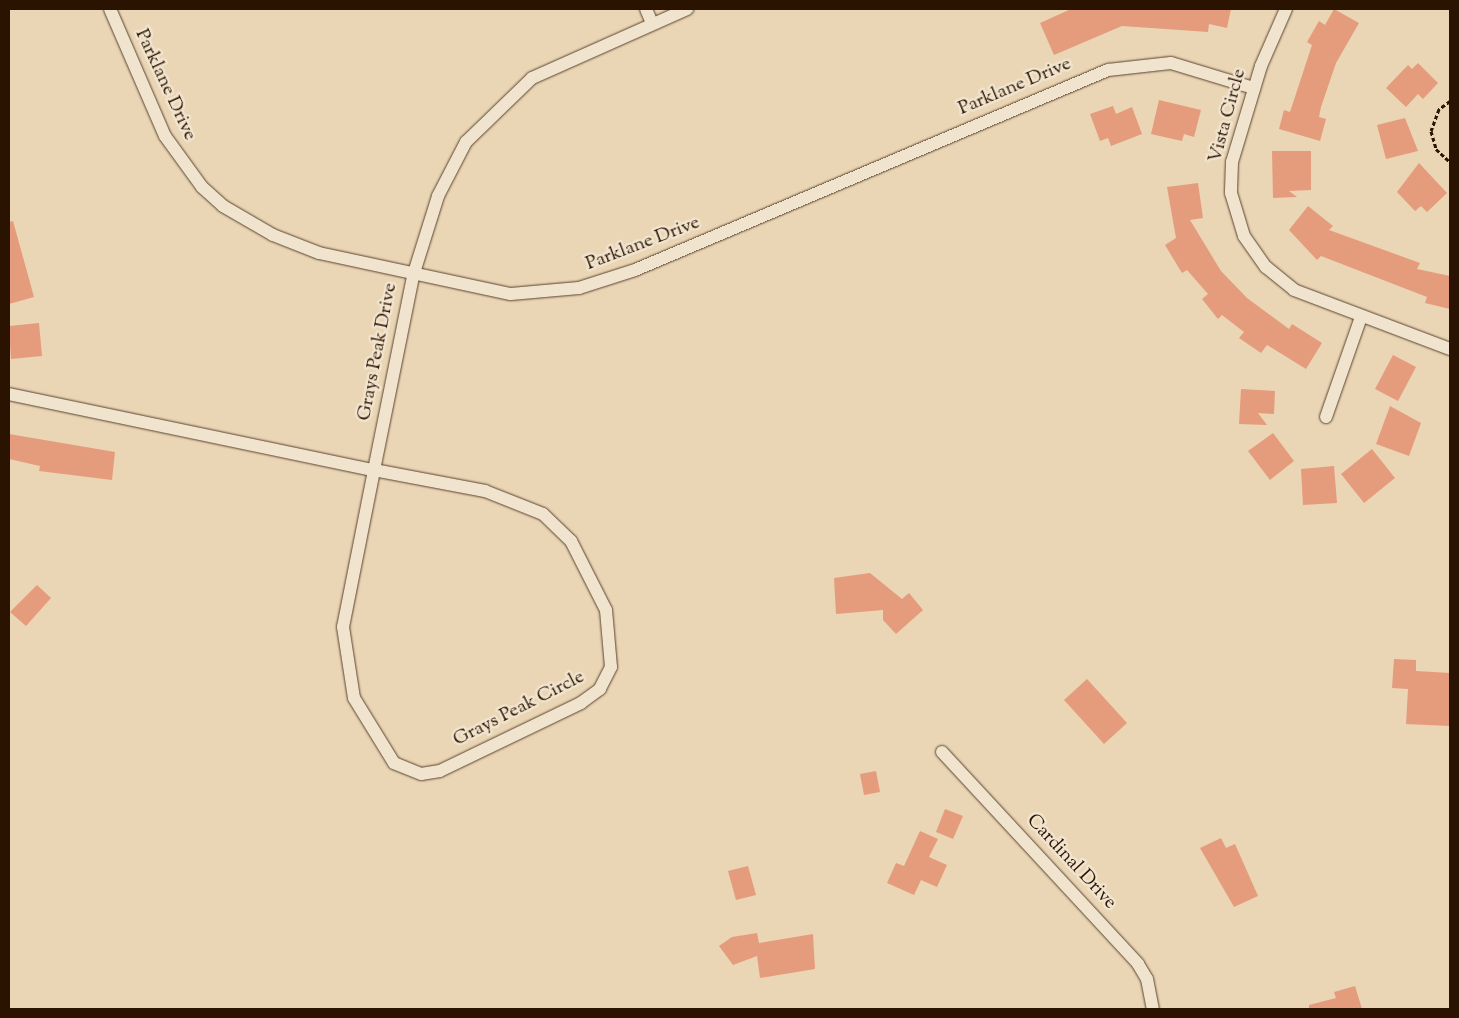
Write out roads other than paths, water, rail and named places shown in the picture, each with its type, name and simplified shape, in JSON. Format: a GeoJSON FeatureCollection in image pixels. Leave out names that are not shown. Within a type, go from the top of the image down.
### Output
{"type":"FeatureCollection","features":[{"type":"Feature","properties":{"kind":"street","name":"Parklane Drive"},"geometry":{"type":"LineString","coordinates":[[110,9],[165,136],[202,187],[223,206],[295,244],[413,276],[511,294],[606,281],[1124,65],[1171,64],[1254,88]]}},
{"type":"Feature","properties":{"kind":"street"},"geometry":{"type":"LineString","coordinates":[[646,9],[652,23]]}},
{"type":"Feature","properties":{"kind":"street","name":"Grays Peak Drive"},"geometry":{"type":"LineString","coordinates":[[374,470],[413,276],[450,168],[485,120],[532,78],[687,9]]}},
{"type":"Feature","properties":{"kind":"street","name":"Vista Circle"},"geometry":{"type":"LineString","coordinates":[[1286,9],[1254,88],[1231,172],[1231,193],[1244,236],[1259,260],[1287,285],[1361,317],[1450,349]]}},
{"type":"Feature","properties":{"kind":"street"},"geometry":{"type":"LineString","coordinates":[[1326,417],[1361,317]]}},
{"type":"Feature","properties":{"kind":"street"},"geometry":{"type":"LineString","coordinates":[[9,394],[374,470]]}},
{"type":"Feature","properties":{"kind":"street","name":"Grays Peak Circle"},"geometry":{"type":"LineString","coordinates":[[374,470],[485,491],[519,501],[550,521],[587,566],[606,610],[611,667],[600,688],[581,703],[440,771],[421,774],[394,764],[354,698],[343,627],[374,470]]}},
{"type":"Feature","properties":{"kind":"street","name":"Cardinal Drive"},"geometry":{"type":"LineString","coordinates":[[942,752],[1138,964],[1147,979],[1153,1009]]}}]}
